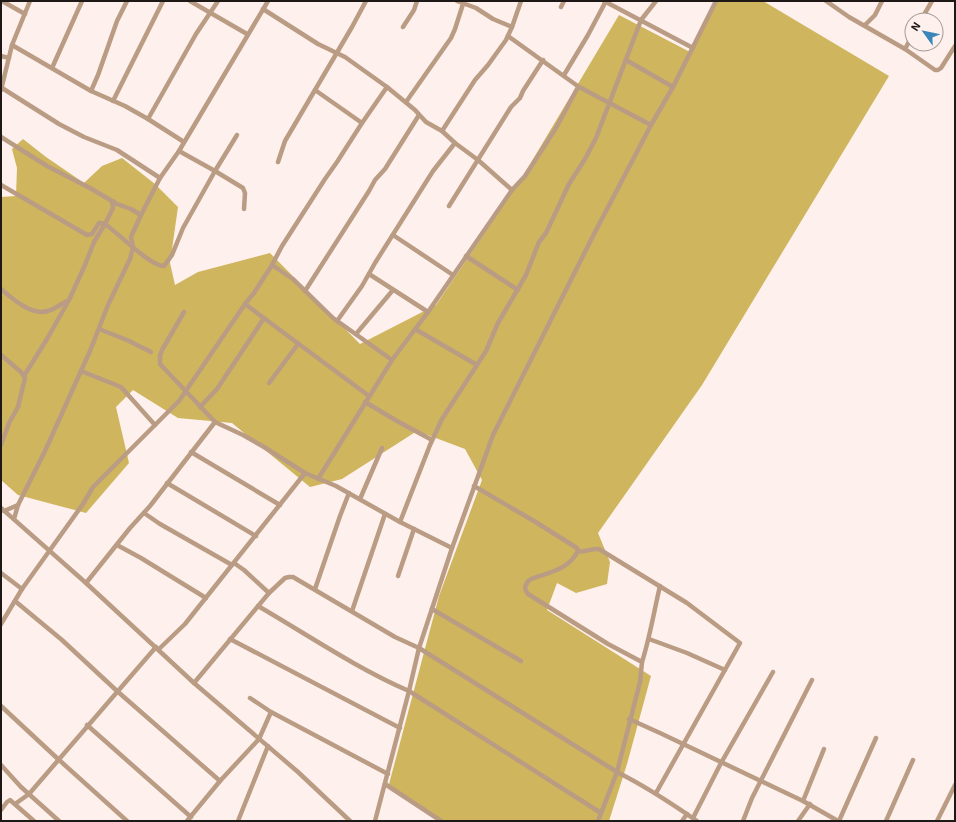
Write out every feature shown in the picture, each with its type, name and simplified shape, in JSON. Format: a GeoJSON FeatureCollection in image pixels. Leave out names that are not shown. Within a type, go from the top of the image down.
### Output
{"type":"FeatureCollection","features":[{"type":"Feature","properties":{"kind":"street"},"geometry":{"type":"LineString","coordinates":[[2,1],[25,14]]}},
{"type":"Feature","properties":{"kind":"street"},"geometry":{"type":"LineString","coordinates":[[30,1],[12,45],[1,89],[59,124],[84,137],[117,150],[160,178]]}},
{"type":"Feature","properties":{"kind":"street"},"geometry":{"type":"LineString","coordinates":[[52,68],[82,1]]}},
{"type":"Feature","properties":{"kind":"street"},"geometry":{"type":"LineString","coordinates":[[91,91],[117,21],[127,1]]}},
{"type":"Feature","properties":{"kind":"street"},"geometry":{"type":"LineString","coordinates":[[113,101],[163,1]]}},
{"type":"Feature","properties":{"kind":"street"},"geometry":{"type":"LineString","coordinates":[[190,1],[248,34]]}},
{"type":"Feature","properties":{"kind":"street"},"geometry":{"type":"LineString","coordinates":[[148,119],[196,34],[218,1]]}},
{"type":"Feature","properties":{"kind":"street"},"geometry":{"type":"LineString","coordinates":[[14,519],[18,505],[45,451],[81,371],[108,305],[130,259],[133,246],[131,236],[141,215],[160,178],[179,151],[268,1]]}},
{"type":"Feature","properties":{"kind":"street"},"geometry":{"type":"LineString","coordinates":[[278,162],[286,141],[366,1]]}},
{"type":"Feature","properties":{"kind":"street"},"geometry":{"type":"LineString","coordinates":[[403,27],[414,10],[417,1]]}},
{"type":"Feature","properties":{"kind":"street"},"geometry":{"type":"LineString","coordinates":[[457,1],[476,8],[493,19],[512,27]]}},
{"type":"Feature","properties":{"kind":"street"},"geometry":{"type":"LineString","coordinates":[[442,131],[475,80],[488,65],[508,36],[521,1]]}},
{"type":"Feature","properties":{"kind":"street"},"geometry":{"type":"LineString","coordinates":[[561,7],[564,1]]}},
{"type":"Feature","properties":{"kind":"street"},"geometry":{"type":"LineString","coordinates":[[564,76],[588,35],[605,1],[693,48]]}},
{"type":"Feature","properties":{"kind":"street"},"geometry":{"type":"LineString","coordinates":[[400,522],[432,440],[442,419],[486,350],[498,323],[526,275],[539,242],[546,233],[569,184],[596,138],[609,101],[642,20],[656,1]]}},
{"type":"Feature","properties":{"kind":"street"},"geometry":{"type":"LineString","coordinates":[[375,821],[400,728],[419,648],[452,548],[493,435],[594,234],[651,125],[673,88],[716,1]]}},
{"type":"Feature","properties":{"kind":"street"},"geometry":{"type":"LineString","coordinates":[[826,1],[904,47]]}},
{"type":"Feature","properties":{"kind":"street"},"geometry":{"type":"LineString","coordinates":[[866,25],[871,20],[882,1]]}},
{"type":"Feature","properties":{"kind":"street"},"geometry":{"type":"LineString","coordinates":[[926,12],[932,1]]}},
{"type":"Feature","properties":{"kind":"street"},"geometry":{"type":"LineString","coordinates":[[406,102],[451,38],[463,4]]}},
{"type":"Feature","properties":{"kind":"street"},"geometry":{"type":"LineString","coordinates":[[263,9],[318,44],[345,57],[387,87],[406,102],[426,122],[442,131],[512,190]]}},
{"type":"Feature","properties":{"kind":"street"},"geometry":{"type":"LineString","coordinates":[[508,36],[579,87],[609,101],[651,125]]}},
{"type":"Feature","properties":{"kind":"street"},"geometry":{"type":"LineString","coordinates":[[12,45],[91,91],[148,119],[184,142]]}},
{"type":"Feature","properties":{"kind":"street"},"geometry":{"type":"LineString","coordinates":[[910,52],[932,68],[938,70],[955,46]]}},
{"type":"Feature","properties":{"kind":"street"},"geometry":{"type":"LineString","coordinates":[[1,56],[9,58]]}},
{"type":"Feature","properties":{"kind":"street"},"geometry":{"type":"LineString","coordinates":[[449,206],[511,107],[520,98],[523,90],[543,60]]}},
{"type":"Feature","properties":{"kind":"street"},"geometry":{"type":"LineString","coordinates":[[626,60],[673,88]]}},
{"type":"Feature","properties":{"kind":"street"},"geometry":{"type":"LineString","coordinates":[[1,624],[22,589],[98,481],[172,408],[186,392],[254,293],[325,179],[387,87]]}},
{"type":"Feature","properties":{"kind":"street"},"geometry":{"type":"LineString","coordinates":[[318,479],[392,360],[428,312],[512,190],[529,170],[556,128],[575,91],[579,87]]}},
{"type":"Feature","properties":{"kind":"street"},"geometry":{"type":"LineString","coordinates":[[315,90],[362,123]]}},
{"type":"Feature","properties":{"kind":"street"},"geometry":{"type":"LineString","coordinates":[[305,291],[375,180],[385,168],[419,115]]}},
{"type":"Feature","properties":{"kind":"street"},"geometry":{"type":"LineString","coordinates":[[1,185],[87,235],[92,234],[97,225],[100,223],[105,224],[155,263],[164,266],[167,264],[176,248],[183,228],[237,135]]}},
{"type":"Feature","properties":{"kind":"street"},"geometry":{"type":"LineString","coordinates":[[1,137],[47,166],[117,204],[141,215]]}},
{"type":"Feature","properties":{"kind":"street"},"geometry":{"type":"LineString","coordinates":[[337,321],[352,302],[433,171],[455,143]]}},
{"type":"Feature","properties":{"kind":"street"},"geometry":{"type":"LineString","coordinates":[[179,151],[243,188],[245,193],[244,209]]}},
{"type":"Feature","properties":{"kind":"street"},"geometry":{"type":"LineString","coordinates":[[1,445],[9,423],[18,407],[24,376],[69,300],[94,242],[113,208],[112,201]]}},
{"type":"Feature","properties":{"kind":"street"},"geometry":{"type":"LineString","coordinates":[[393,235],[453,276]]}},
{"type":"Feature","properties":{"kind":"street"},"geometry":{"type":"LineString","coordinates":[[466,256],[518,290]]}},
{"type":"Feature","properties":{"kind":"street"},"geometry":{"type":"LineString","coordinates":[[272,265],[293,279],[337,321],[392,360]]}},
{"type":"Feature","properties":{"kind":"street"},"geometry":{"type":"LineString","coordinates":[[369,274],[428,312]]}},
{"type":"Feature","properties":{"kind":"street"},"geometry":{"type":"LineString","coordinates":[[1,290],[34,311],[50,311],[69,300]]}},
{"type":"Feature","properties":{"kind":"street"},"geometry":{"type":"LineString","coordinates":[[356,334],[393,290]]}},
{"type":"Feature","properties":{"kind":"street"},"geometry":{"type":"LineString","coordinates":[[245,304],[369,396]]}},
{"type":"Feature","properties":{"kind":"street"},"geometry":{"type":"LineString","coordinates":[[184,312],[162,350],[159,360],[160,364],[215,422],[243,435],[305,473],[349,493],[385,514],[452,548]]}},
{"type":"Feature","properties":{"kind":"street"},"geometry":{"type":"LineString","coordinates":[[200,407],[217,389],[264,318]]}},
{"type":"Feature","properties":{"kind":"street"},"geometry":{"type":"LineString","coordinates":[[99,329],[127,340],[151,352]]}},
{"type":"Feature","properties":{"kind":"street"},"geometry":{"type":"LineString","coordinates":[[415,329],[477,365]]}},
{"type":"Feature","properties":{"kind":"street"},"geometry":{"type":"LineString","coordinates":[[269,383],[298,344]]}},
{"type":"Feature","properties":{"kind":"street"},"geometry":{"type":"LineString","coordinates":[[1,355],[24,376]]}},
{"type":"Feature","properties":{"kind":"street"},"geometry":{"type":"LineString","coordinates":[[81,371],[121,387],[154,425]]}},
{"type":"Feature","properties":{"kind":"street"},"geometry":{"type":"LineString","coordinates":[[365,402],[432,440]]}},
{"type":"Feature","properties":{"kind":"street"},"geometry":{"type":"LineString","coordinates":[[86,583],[144,513],[215,422]]}},
{"type":"Feature","properties":{"kind":"street"},"geometry":{"type":"LineString","coordinates":[[360,499],[382,448]]}},
{"type":"Feature","properties":{"kind":"street"},"geometry":{"type":"LineString","coordinates":[[191,452],[280,505]]}},
{"type":"Feature","properties":{"kind":"street"},"geometry":{"type":"LineString","coordinates":[[15,804],[29,794],[87,725],[157,648],[185,624],[305,473]]}},
{"type":"Feature","properties":{"kind":"street"},"geometry":{"type":"LineString","coordinates":[[167,483],[256,536]]}},
{"type":"Feature","properties":{"kind":"street"},"geometry":{"type":"LineString","coordinates":[[474,486],[541,525],[574,546],[578,551],[585,552],[596,548],[599,549],[694,608],[740,643],[656,793]]}},
{"type":"Feature","properties":{"kind":"street"},"geometry":{"type":"LineString","coordinates":[[315,589],[349,493]]}},
{"type":"Feature","properties":{"kind":"street"},"geometry":{"type":"LineString","coordinates":[[3,509],[18,505]]}},
{"type":"Feature","properties":{"kind":"street"},"geometry":{"type":"LineString","coordinates":[[3,509],[194,683],[298,772],[350,821]]}},
{"type":"Feature","properties":{"kind":"street"},"geometry":{"type":"LineString","coordinates":[[144,513],[160,524],[244,570],[269,593]]}},
{"type":"Feature","properties":{"kind":"street"},"geometry":{"type":"LineString","coordinates":[[352,611],[385,514]]}},
{"type":"Feature","properties":{"kind":"street"},"geometry":{"type":"LineString","coordinates":[[398,576],[414,529]]}},
{"type":"Feature","properties":{"kind":"street"},"geometry":{"type":"LineString","coordinates":[[117,545],[206,598]]}},
{"type":"Feature","properties":{"kind":"street"},"geometry":{"type":"LineString","coordinates":[[578,551],[570,563],[565,567],[531,579],[527,582],[525,586],[526,591],[528,594],[608,644],[642,662]]}},
{"type":"Feature","properties":{"kind":"street"},"geometry":{"type":"LineString","coordinates":[[1,573],[22,589]]}},
{"type":"Feature","properties":{"kind":"street"},"geometry":{"type":"LineString","coordinates":[[194,683],[269,593],[280,582],[289,577],[293,577],[395,637],[419,648],[617,772],[656,793],[695,820],[721,763],[773,672]]}},
{"type":"Feature","properties":{"kind":"street"},"geometry":{"type":"LineString","coordinates":[[598,821],[617,772],[629,719],[640,682],[642,662],[649,639],[660,586]]}},
{"type":"Feature","properties":{"kind":"street"},"geometry":{"type":"LineString","coordinates":[[15,601],[62,640],[117,691],[220,781]]}},
{"type":"Feature","properties":{"kind":"street"},"geometry":{"type":"LineString","coordinates":[[258,606],[357,665],[409,692],[601,813]]}},
{"type":"Feature","properties":{"kind":"street"},"geometry":{"type":"LineString","coordinates":[[432,609],[520,661]]}},
{"type":"Feature","properties":{"kind":"street"},"geometry":{"type":"LineString","coordinates":[[230,639],[400,728]]}},
{"type":"Feature","properties":{"kind":"street"},"geometry":{"type":"LineString","coordinates":[[649,639],[688,653],[725,670]]}},
{"type":"Feature","properties":{"kind":"street"},"geometry":{"type":"LineString","coordinates":[[743,821],[752,798],[762,782],[812,680]]}},
{"type":"Feature","properties":{"kind":"street"},"geometry":{"type":"LineString","coordinates":[[250,698],[272,712],[388,774]]}},
{"type":"Feature","properties":{"kind":"street"},"geometry":{"type":"LineString","coordinates":[[1,706],[126,821]]}},
{"type":"Feature","properties":{"kind":"street"},"geometry":{"type":"LineString","coordinates":[[187,821],[220,781],[259,739],[272,712]]}},
{"type":"Feature","properties":{"kind":"street"},"geometry":{"type":"LineString","coordinates":[[629,719],[810,804],[839,821],[876,738]]}},
{"type":"Feature","properties":{"kind":"street"},"geometry":{"type":"LineString","coordinates":[[87,725],[190,817]]}},
{"type":"Feature","properties":{"kind":"street"},"geometry":{"type":"LineString","coordinates":[[238,821],[268,746]]}},
{"type":"Feature","properties":{"kind":"street"},"geometry":{"type":"LineString","coordinates":[[803,801],[824,750]]}},
{"type":"Feature","properties":{"kind":"street"},"geometry":{"type":"LineString","coordinates":[[886,821],[913,760]]}},
{"type":"Feature","properties":{"kind":"street"},"geometry":{"type":"LineString","coordinates":[[1,765],[29,794],[59,821]]}},
{"type":"Feature","properties":{"kind":"street"},"geometry":{"type":"LineString","coordinates":[[385,784],[442,821]]}},
{"type":"Feature","properties":{"kind":"street"},"geometry":{"type":"LineString","coordinates":[[937,821],[955,786]]}},
{"type":"Feature","properties":{"kind":"street"},"geometry":{"type":"LineString","coordinates":[[1,810],[10,800],[34,821]]}},
{"type":"Feature","properties":{"kind":"street"},"geometry":{"type":"LineString","coordinates":[[798,821],[810,804]]}},
{"type":"Feature","properties":{"kind":"street"},"geometry":{"type":"LineString","coordinates":[[682,821],[687,814]]}},
{"type":"Feature","properties":{"kind":"shaded area"},"geometry":{"type":"Polygon","coordinates":[[[717,1],[763,1],[889,76],[702,385],[598,533],[610,562],[607,584],[576,593],[557,583],[547,610],[651,676],[627,764],[609,821],[440,821],[388,788],[439,596],[482,480],[465,449],[417,431],[342,479],[310,487],[232,423],[178,418],[133,390],[116,407],[129,463],[86,513],[18,495],[1,480],[1,197],[16,196],[17,168],[12,149],[23,139],[84,183],[102,166],[122,158],[155,184],[178,207],[170,263],[175,285],[198,272],[270,253],[360,344],[436,305],[520,181],[619,15],[690,52],[717,1]]]}}]}
